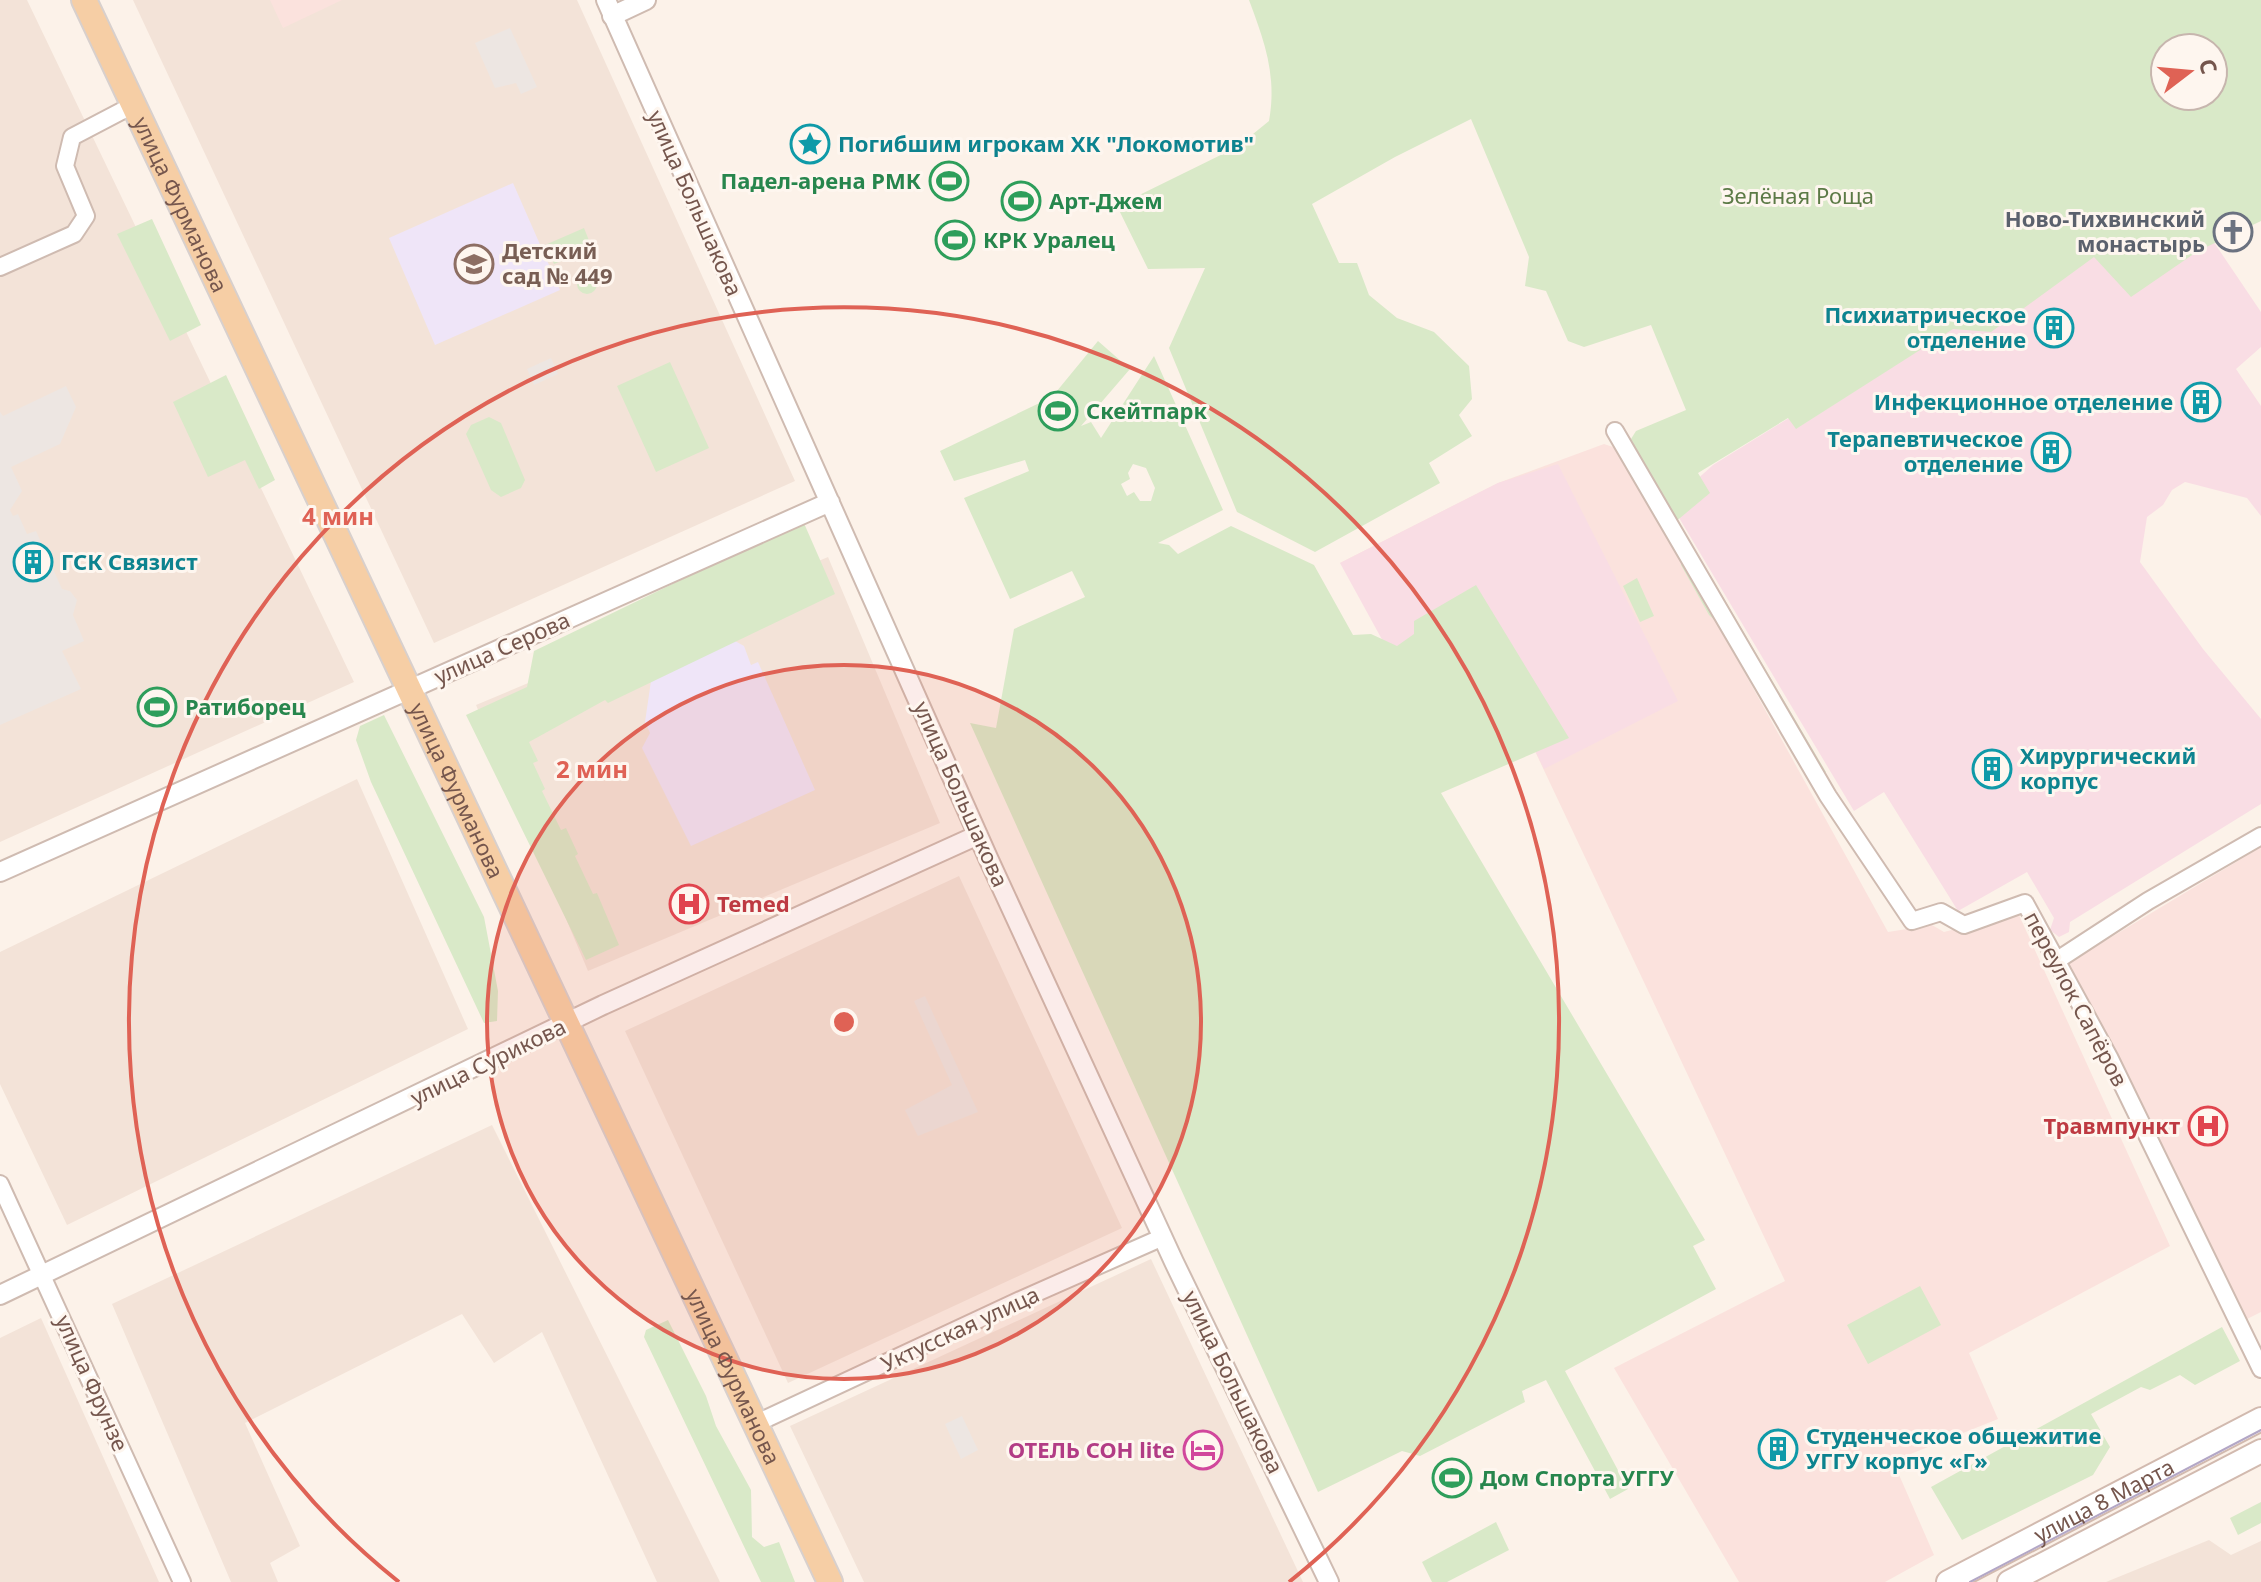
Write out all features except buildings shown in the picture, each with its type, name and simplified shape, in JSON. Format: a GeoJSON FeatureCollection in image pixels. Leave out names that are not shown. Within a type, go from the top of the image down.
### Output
{"type":"FeatureCollection","features":[{"type":"Feature","properties":{"kind":"main road","name":"улица Фурманова"},"geometry":{"type":"LineString","coordinates":[[84,0],[830,1582]]}},
{"type":"Feature","properties":{"kind":"main road","name":"улица 8 Марта"},"geometry":{"type":"LineString","coordinates":[[1948,1582],[2261,1419]]}},
{"type":"Feature","properties":{"kind":"main road","name":"улица 8 Марта"},"geometry":{"type":"LineString","coordinates":[[2009,1582],[2261,1451]]}},
{"type":"Feature","properties":{"kind":"street"},"geometry":{"type":"LineString","coordinates":[[609,8],[646,0]]}},
{"type":"Feature","properties":{"kind":"street","name":"улица Большакова"},"geometry":{"type":"LineString","coordinates":[[609,8],[978,835],[1163,1237],[1329,1582]]}},
{"type":"Feature","properties":{"kind":"street"},"geometry":{"type":"LineString","coordinates":[[0,267],[74,234],[86,216],[65,166],[72,137],[135,104]]}},
{"type":"Feature","properties":{"kind":"street","name":"переулок Сапёров"},"geometry":{"type":"LineString","coordinates":[[1615,431],[1828,796],[1912,921],[1941,912],[1964,925],[2025,903],[2109,1057],[2261,1369]]}},
{"type":"Feature","properties":{"kind":"street","name":"улица Серова"},"geometry":{"type":"LineString","coordinates":[[0,872],[830,502]]}},
{"type":"Feature","properties":{"kind":"street","name":"улица Сурикова"},"geometry":{"type":"LineString","coordinates":[[0,1295],[567,1024],[978,835]]}},
{"type":"Feature","properties":{"kind":"street"},"geometry":{"type":"LineString","coordinates":[[2056,961],[2148,901],[2261,836]]}},
{"type":"Feature","properties":{"kind":"street","name":"улица Фрунзе"},"geometry":{"type":"LineString","coordinates":[[0,1184],[182,1582]]}},
{"type":"Feature","properties":{"kind":"street","name":"Уктусская улица"},"geometry":{"type":"LineString","coordinates":[[757,1423],[1163,1237]]}},
{"type":"Feature","properties":{"kind":"shaded area"},"geometry":{"type":"Polygon","coordinates":[[[0,0],[27,0],[354,682],[0,842],[0,0]]]}},
{"type":"Feature","properties":{"kind":"shaded area"},"geometry":{"type":"Polygon","coordinates":[[[133,0],[577,0],[795,481],[434,643],[133,0]]]}},
{"type":"Feature","properties":{"kind":"shaded area"},"geometry":{"type":"Polygon","coordinates":[[[270,0],[342,0],[283,28],[270,0]]]}},
{"type":"Feature","properties":{"kind":"shaded area"},"geometry":{"type":"Polygon","coordinates":[[[510,28],[537,87],[521,94],[516,83],[495,88],[475,43],[510,28]]]}},
{"type":"Feature","properties":{"kind":"shaded area","name":"Детский сад № 449"},"geometry":{"type":"Polygon","coordinates":[[[513,183],[560,290],[435,345],[389,238],[513,183]]]}},
{"type":"Feature","properties":{"kind":"shaded area"},"geometry":{"type":"Polygon","coordinates":[[[2182,195],[2261,312],[2261,347],[2236,369],[2261,406],[2261,516],[2247,498],[2185,482],[2172,490],[2163,505],[2147,517],[2140,562],[2203,649],[2261,719],[2261,804],[2070,922],[2069,932],[2059,937],[2050,930],[2054,918],[2027,872],[1958,911],[1884,792],[1854,811],[1675,511],[1674,500],[1713,465],[1789,418],[1797,428],[2097,236],[2182,195]]]}},
{"type":"Feature","properties":{"kind":"shaded area"},"geometry":{"type":"Polygon","coordinates":[[[551,358],[558,374],[534,385],[527,369],[551,358]]]}},
{"type":"Feature","properties":{"kind":"shaded area"},"geometry":{"type":"Polygon","coordinates":[[[66,386],[76,407],[60,444],[11,467],[22,491],[10,510],[13,516],[18,514],[27,534],[36,531],[62,589],[70,591],[77,600],[73,615],[84,641],[62,651],[81,689],[0,725],[0,412],[3,416],[66,386]]]}},
{"type":"Feature","properties":{"kind":"shaded area"},"geometry":{"type":"Polygon","coordinates":[[[1604,444],[1616,448],[1679,554],[1888,932],[1932,925],[1944,932],[2018,913],[2170,1246],[1969,1353],[1998,1419],[1893,1461],[1934,1555],[1885,1582],[1739,1582],[1614,1368],[1785,1281],[1475,624],[1340,563],[1498,483],[1604,444]]]}},
{"type":"Feature","properties":{"kind":"shaded area"},"geometry":{"type":"Polygon","coordinates":[[[1558,464],[1678,701],[1544,769],[1475,624],[1396,665],[1340,563],[1498,483],[1558,464]]]}},
{"type":"Feature","properties":{"kind":"shaded area"},"geometry":{"type":"Polygon","coordinates":[[[828,557],[940,823],[588,971],[476,705],[828,557]]]}},
{"type":"Feature","properties":{"kind":"shaded area"},"geometry":{"type":"Polygon","coordinates":[[[735,641],[744,646],[751,665],[758,662],[815,790],[691,846],[642,748],[650,733],[645,722],[651,681],[735,641]]]}},
{"type":"Feature","properties":{"kind":"shaded area"},"geometry":{"type":"Polygon","coordinates":[[[357,779],[468,1029],[67,1225],[0,1084],[0,952],[357,779]]]}},
{"type":"Feature","properties":{"kind":"shaded area"},"geometry":{"type":"Polygon","coordinates":[[[2261,847],[2261,1312],[2245,1320],[2065,965],[2261,847]]]}},
{"type":"Feature","properties":{"kind":"shaded area"},"geometry":{"type":"Polygon","coordinates":[[[959,876],[1122,1228],[788,1383],[625,1031],[959,876]]]}},
{"type":"Feature","properties":{"kind":"shaded area"},"geometry":{"type":"Polygon","coordinates":[[[925,996],[978,1112],[918,1136],[905,1110],[952,1085],[914,1001],[925,996]]]}},
{"type":"Feature","properties":{"kind":"shaded area"},"geometry":{"type":"Polygon","coordinates":[[[492,1125],[720,1582],[657,1582],[542,1332],[494,1363],[462,1314],[245,1423],[300,1546],[270,1563],[278,1582],[231,1582],[112,1304],[492,1125]]]}},
{"type":"Feature","properties":{"kind":"shaded area"},"geometry":{"type":"Polygon","coordinates":[[[1151,1259],[1303,1582],[864,1582],[790,1426],[1151,1259]]]}},
{"type":"Feature","properties":{"kind":"shaded area"},"geometry":{"type":"Polygon","coordinates":[[[41,1318],[159,1582],[0,1582],[0,1338],[41,1318]]]}},
{"type":"Feature","properties":{"kind":"shaded area"},"geometry":{"type":"Polygon","coordinates":[[[962,1416],[978,1450],[961,1459],[945,1424],[962,1416]]]}},
{"type":"Feature","properties":{"kind":"shaded area"},"geometry":{"type":"Polygon","coordinates":[[[2209,1540],[2231,1555],[2261,1541],[2261,1582],[2106,1582],[2209,1540]]]}},
{"type":"Feature","properties":{"kind":"green space","name":"Зелёная Роща"},"geometry":{"type":"Polygon","coordinates":[[[1249,0],[2261,0],[2261,221],[2198,251],[2131,297],[2094,257],[1991,332],[1953,329],[1796,429],[1788,418],[1698,473],[1710,493],[1674,523],[1631,439],[1636,431],[1686,410],[1651,325],[1584,347],[1568,341],[1546,291],[1525,286],[1529,257],[1471,119],[1312,204],[1339,263],[1357,263],[1369,295],[1397,318],[1434,332],[1469,366],[1472,399],[1459,415],[1472,436],[1429,463],[1440,483],[1315,552],[1237,512],[1169,348],[1205,268],[1148,269],[1117,206],[1237,147],[1269,121],[1272,89],[1264,45],[1249,0]]]}},
{"type":"Feature","properties":{"kind":"green space"},"geometry":{"type":"Polygon","coordinates":[[[152,219],[201,325],[170,341],[117,234],[152,219]]]}},
{"type":"Feature","properties":{"kind":"green space"},"geometry":{"type":"Polygon","coordinates":[[[584,228],[592,248],[554,264],[545,245],[584,228]]]}},
{"type":"Feature","properties":{"kind":"green space"},"geometry":{"type":"Polygon","coordinates":[[[587,274],[594,277],[597,284],[594,291],[587,294],[580,291],[577,284],[580,277],[587,274]]]}},
{"type":"Feature","properties":{"kind":"green space"},"geometry":{"type":"Polygon","coordinates":[[[1098,341],[1130,369],[1081,426],[1091,422],[1101,438],[1154,356],[1223,510],[1158,543],[1169,545],[1178,554],[1231,526],[1314,565],[1353,635],[1371,634],[1397,646],[1414,634],[1414,621],[1476,585],[1569,738],[1441,793],[1705,1240],[1693,1246],[1716,1289],[1565,1371],[1628,1489],[1610,1499],[1546,1380],[1522,1391],[1525,1402],[1420,1456],[1402,1451],[1318,1492],[970,723],[996,728],[1014,629],[1085,597],[1072,571],[1010,599],[964,498],[1029,471],[1025,460],[954,481],[940,451],[1052,397],[1098,341]],[[1133,464],[1128,473],[1130,479],[1121,484],[1127,496],[1134,492],[1140,501],[1151,501],[1155,488],[1146,468],[1133,464]]]}},
{"type":"Feature","properties":{"kind":"green space"},"geometry":{"type":"Polygon","coordinates":[[[670,362],[709,448],[656,472],[617,386],[670,362]]]}},
{"type":"Feature","properties":{"kind":"green space"},"geometry":{"type":"Polygon","coordinates":[[[226,375],[275,480],[259,489],[245,460],[208,477],[173,402],[226,375]]]}},
{"type":"Feature","properties":{"kind":"green space"},"geometry":{"type":"Polygon","coordinates":[[[489,417],[501,423],[525,480],[521,488],[501,497],[491,490],[466,434],[471,425],[489,417]]]}},
{"type":"Feature","properties":{"kind":"green space"},"geometry":{"type":"Polygon","coordinates":[[[803,521],[835,594],[608,703],[605,700],[529,742],[538,761],[533,763],[545,789],[542,791],[561,830],[566,828],[578,854],[575,856],[593,894],[597,893],[619,945],[586,960],[466,715],[527,687],[534,651],[803,521]]]}},
{"type":"Feature","properties":{"kind":"green space"},"geometry":{"type":"Polygon","coordinates":[[[1693,555],[1709,573],[1826,772],[1814,778],[1722,627],[1709,615],[1681,565],[1681,560],[1693,555]]]}},
{"type":"Feature","properties":{"kind":"green space"},"geometry":{"type":"Polygon","coordinates":[[[1637,578],[1654,616],[1640,622],[1623,586],[1637,578]]]}},
{"type":"Feature","properties":{"kind":"green space"},"geometry":{"type":"Polygon","coordinates":[[[384,715],[484,917],[498,991],[497,1021],[484,1023],[371,782],[356,740],[360,726],[384,715]]]}},
{"type":"Feature","properties":{"kind":"green space"},"geometry":{"type":"Polygon","coordinates":[[[1920,1286],[1941,1325],[1868,1364],[1847,1325],[1920,1286]]]}},
{"type":"Feature","properties":{"kind":"green space"},"geometry":{"type":"Polygon","coordinates":[[[668,1320],[706,1396],[716,1426],[751,1490],[752,1537],[764,1547],[779,1542],[795,1582],[761,1582],[644,1337],[646,1330],[668,1320]]]}},
{"type":"Feature","properties":{"kind":"green space"},"geometry":{"type":"Polygon","coordinates":[[[2222,1327],[2240,1361],[2195,1385],[2180,1375],[2150,1390],[2141,1387],[2091,1414],[2110,1447],[2093,1475],[1962,1540],[1931,1487],[2222,1327]]]}},
{"type":"Feature","properties":{"kind":"green space"},"geometry":{"type":"Polygon","coordinates":[[[2261,1502],[2261,1523],[2238,1535],[2230,1518],[2261,1502]]]}},
{"type":"Feature","properties":{"kind":"green space"},"geometry":{"type":"Polygon","coordinates":[[[1496,1522],[1509,1550],[1447,1582],[1432,1582],[1422,1562],[1496,1522]]]}},
{"type":"Feature","properties":{"kind":"tram line"},"geometry":{"type":"LineString","coordinates":[[1970,1582],[2261,1430]]}},
{"type":"Feature","properties":{"kind":"place","name":"Погибшим игрокам ХК \"Локомотив\""},"geometry":{"type":"Point","coordinates":[810,144]}},
{"type":"Feature","properties":{"kind":"place","name":"Падел-арена РМК"},"geometry":{"type":"Point","coordinates":[949,181]}},
{"type":"Feature","properties":{"kind":"place","name":"Арт-Джем"},"geometry":{"type":"Point","coordinates":[1021,201]}},
{"type":"Feature","properties":{"kind":"place","name":"Ново-Тихвинский монастырь"},"geometry":{"type":"Point","coordinates":[2233,232]}},
{"type":"Feature","properties":{"kind":"place","name":"КРК Уралец"},"geometry":{"type":"Point","coordinates":[955,240]}},
{"type":"Feature","properties":{"kind":"place","name":"Детский сад № 449"},"geometry":{"type":"Point","coordinates":[474,264]}},
{"type":"Feature","properties":{"kind":"place","name":"Психиатрическое отделение"},"geometry":{"type":"Point","coordinates":[2054,328]}},
{"type":"Feature","properties":{"kind":"place","name":"Инфекционное отделение"},"geometry":{"type":"Point","coordinates":[2201,402]}},
{"type":"Feature","properties":{"kind":"place","name":"Скейтпарк"},"geometry":{"type":"Point","coordinates":[1058,411]}},
{"type":"Feature","properties":{"kind":"place","name":"Терапевтическое отделение"},"geometry":{"type":"Point","coordinates":[2051,452]}},
{"type":"Feature","properties":{"kind":"place","name":"ГСК Связист"},"geometry":{"type":"Point","coordinates":[33,562]}},
{"type":"Feature","properties":{"kind":"place","name":"Ратиборец"},"geometry":{"type":"Point","coordinates":[157,707]}},
{"type":"Feature","properties":{"kind":"place","name":"Хирургический корпус"},"geometry":{"type":"Point","coordinates":[1992,769]}},
{"type":"Feature","properties":{"kind":"place","name":"Temed"},"geometry":{"type":"Point","coordinates":[689,904]}},
{"type":"Feature","properties":{"kind":"place","name":"Травмпункт"},"geometry":{"type":"Point","coordinates":[2208,1126]}},
{"type":"Feature","properties":{"kind":"place","name":"Студенческое общежитие УГГУ корпус «Г»"},"geometry":{"type":"Point","coordinates":[1778,1449]}},
{"type":"Feature","properties":{"kind":"place","name":"ОТЕЛЬ СОН lite"},"geometry":{"type":"Point","coordinates":[1203,1450]}},
{"type":"Feature","properties":{"kind":"place","name":"Дом Спорта УГГУ"},"geometry":{"type":"Point","coordinates":[1452,1478]}}]}
